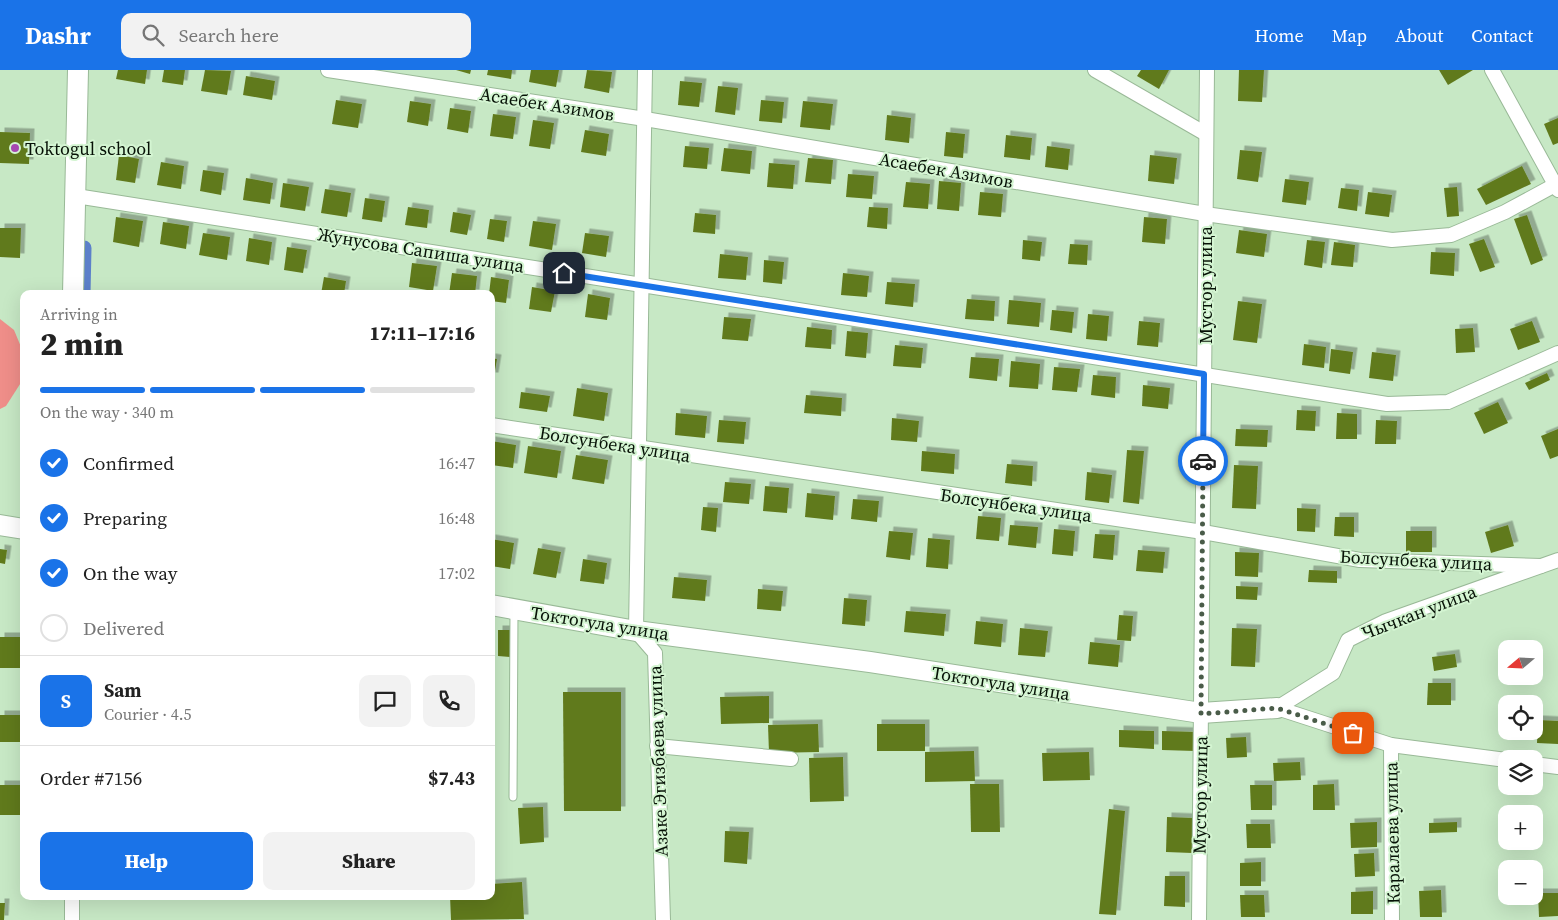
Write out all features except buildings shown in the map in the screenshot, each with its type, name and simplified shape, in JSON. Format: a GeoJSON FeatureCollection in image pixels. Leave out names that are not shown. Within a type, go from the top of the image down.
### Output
{"type":"FeatureCollection","features":[{"type":"Feature","properties":{"kind":"street"},"geometry":{"type":"LineString","coordinates":[[73,290],[78,70]]}},
{"type":"Feature","properties":{"kind":"street","name":"Асаебек Азимов"},"geometry":{"type":"LineString","coordinates":[[328,70],[645,119],[1205,214],[1392,240],[1451,235],[1557,187]]}},
{"type":"Feature","properties":{"kind":"street"},"geometry":{"type":"LineString","coordinates":[[636,631],[645,70]]}},
{"type":"Feature","properties":{"kind":"street"},"geometry":{"type":"LineString","coordinates":[[1095,70],[1206,134]]}},
{"type":"Feature","properties":{"kind":"street","name":"Мустор улица"},"geometry":{"type":"LineString","coordinates":[[1199,920],[1207,70]]}},
{"type":"Feature","properties":{"kind":"street"},"geometry":{"type":"LineString","coordinates":[[1492,70],[1557,187]]}},
{"type":"Feature","properties":{"kind":"street","name":"Жунусова Сапиша улица"},"geometry":{"type":"LineString","coordinates":[[76,196],[1387,404],[1448,402],[1558,353]]}},
{"type":"Feature","properties":{"kind":"street","name":"Болсунбека улица"},"geometry":{"type":"LineString","coordinates":[[495,426],[639,449],[1203,532],[1360,560],[1542,566]]}},
{"type":"Feature","properties":{"kind":"street"},"geometry":{"type":"LineString","coordinates":[[0,525],[20,528]]}},
{"type":"Feature","properties":{"kind":"street","name":"Чычкан улица"},"geometry":{"type":"LineString","coordinates":[[1277,708],[1333,673],[1348,640],[1386,621],[1558,560]]}},
{"type":"Feature","properties":{"kind":"street","name":"Токтогула улица"},"geometry":{"type":"LineString","coordinates":[[495,607],[636,631],[870,662],[1201,714],[1277,708],[1391,745],[1498,759]]}},
{"type":"Feature","properties":{"kind":"street","name":"Азаке Эгизбаева улица"},"geometry":{"type":"LineString","coordinates":[[636,631],[656,653],[663,920]]}},
{"type":"Feature","properties":{"kind":"street","name":"Каралаева улица"},"geometry":{"type":"LineString","coordinates":[[1391,745],[1392,920]]}},
{"type":"Feature","properties":{"kind":"street"},"geometry":{"type":"LineString","coordinates":[[657,746],[791,759]]}},
{"type":"Feature","properties":{"kind":"street"},"geometry":{"type":"LineString","coordinates":[[1543,765],[1558,767]]}},
{"type":"Feature","properties":{"kind":"street"},"geometry":{"type":"LineString","coordinates":[[72,900],[72,920]]}},
{"type":"Feature","properties":{"kind":"lane"},"geometry":{"type":"LineString","coordinates":[[513,797],[514,609]]}},
{"type":"Feature","properties":{"kind":"shaded area"},"geometry":{"type":"Polygon","coordinates":[[[0,319],[14,330],[20,344],[20,384],[6,406],[0,409],[0,319]]]}},
{"type":"Feature","properties":{"kind":"waterway"},"geometry":{"type":"LineString","coordinates":[[83,290],[84,248]]}},
{"type":"Feature","properties":{"kind":"way so far"},"geometry":{"type":"LineString","coordinates":[[1203,461],[1201,714],[1277,708],[1353,733]]}},
{"type":"Feature","properties":{"kind":"place","name":"Toktogul school"},"geometry":{"type":"Point","coordinates":[15,148]}},
{"type":"Feature","properties":{"kind":"route"},"geometry":{"type":"LineString","coordinates":[[564,273],[1204,374],[1203,461]]}}]}
